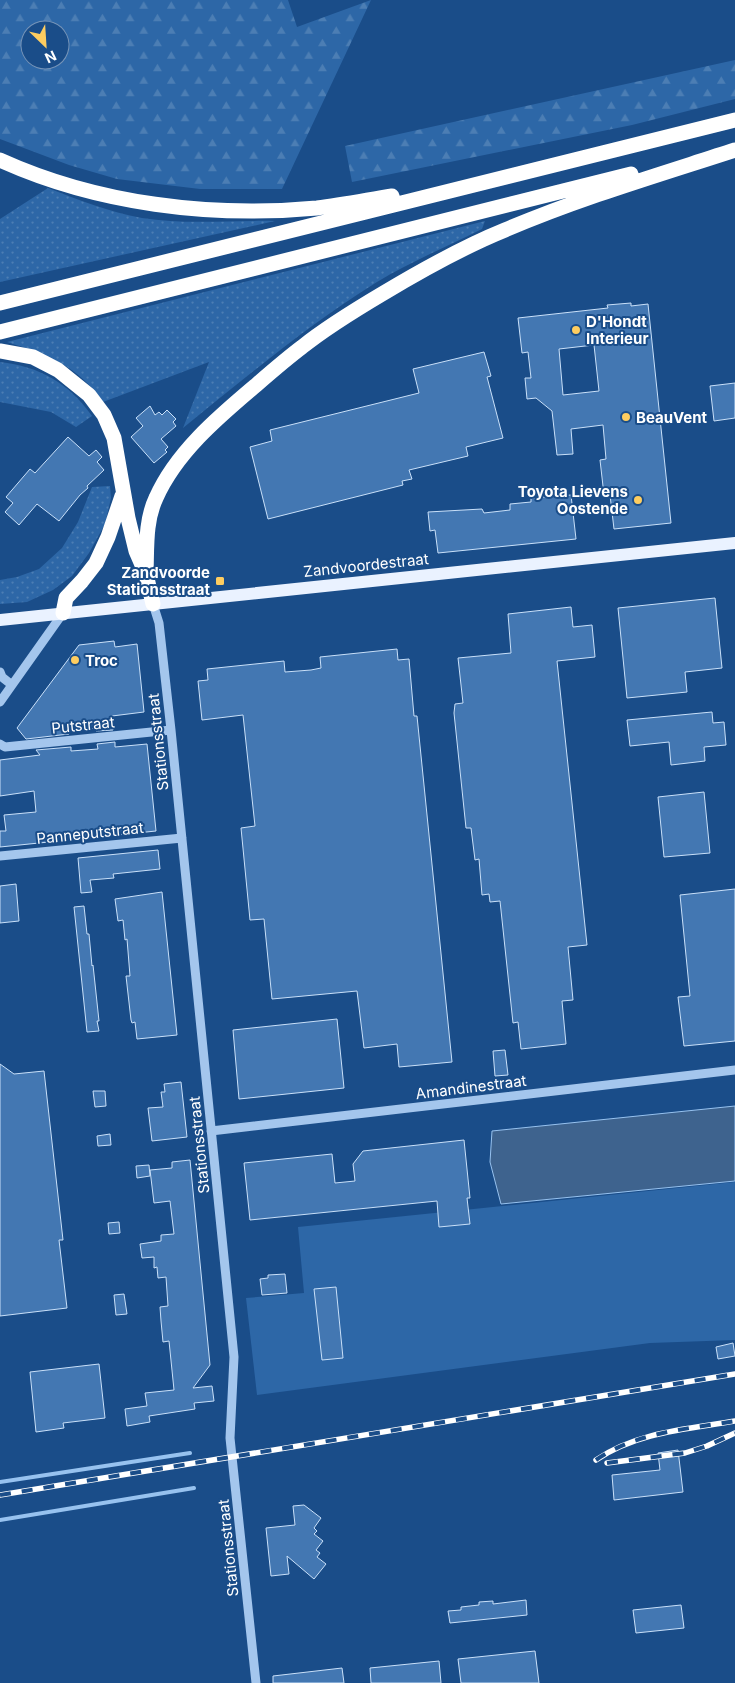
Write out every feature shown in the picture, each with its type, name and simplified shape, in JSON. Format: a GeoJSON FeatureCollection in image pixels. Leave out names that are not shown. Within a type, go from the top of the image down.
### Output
{"type":"FeatureCollection","features":[{"type":"Feature","properties":{"kind":"highway"},"geometry":{"type":"LineString","coordinates":[[0,303],[735,120]]}},
{"type":"Feature","properties":{"kind":"highway"},"geometry":{"type":"LineString","coordinates":[[0,332],[735,149]]}},
{"type":"Feature","properties":{"kind":"highway"},"geometry":{"type":"LineString","coordinates":[[146,574],[149,519],[155,499],[176,462],[235,403],[303,346],[351,312],[423,270],[504,230],[597,195],[735,149]]}},
{"type":"Feature","properties":{"kind":"highway"},"geometry":{"type":"LineString","coordinates":[[0,160],[52,180],[99,193],[171,206],[219,210],[318,208],[497,179]]}},
{"type":"Feature","properties":{"kind":"highway"},"geometry":{"type":"LineString","coordinates":[[0,351],[33,357],[58,370],[89,395],[104,415],[114,438],[128,518],[136,551],[146,574],[153,604]]}},
{"type":"Feature","properties":{"kind":"highway"},"geometry":{"type":"LineString","coordinates":[[63,613],[66,598],[96,562],[124,492]]}},
{"type":"Feature","properties":{"kind":"main road","name":"Zandvoordestraat"},"geometry":{"type":"LineString","coordinates":[[0,620],[735,543]]}},
{"type":"Feature","properties":{"kind":"street","name":"Stationsstraat"},"geometry":{"type":"LineString","coordinates":[[153,604],[158,623],[171,730],[234,1357],[230,1438],[256,1683]]}},
{"type":"Feature","properties":{"kind":"street"},"geometry":{"type":"LineString","coordinates":[[0,702],[63,613]]}},
{"type":"Feature","properties":{"kind":"street"},"geometry":{"type":"LineString","coordinates":[[0,672],[2,677],[12,685]]}},
{"type":"Feature","properties":{"kind":"street","name":"Putstraat"},"geometry":{"type":"LineString","coordinates":[[0,744],[5,747],[171,730]]}},
{"type":"Feature","properties":{"kind":"street","name":"Panneputstraat"},"geometry":{"type":"LineString","coordinates":[[0,856],[182,838]]}},
{"type":"Feature","properties":{"kind":"street","name":"Amandinestraat"},"geometry":{"type":"LineString","coordinates":[[211,1131],[735,1070]]}},
{"type":"Feature","properties":{"kind":"green space"},"geometry":{"type":"Polygon","coordinates":[[[0,0],[288,0],[297,27],[371,0],[282,189],[200,189],[117,179],[69,165],[0,139],[0,0]]]}},
{"type":"Feature","properties":{"kind":"green space"},"geometry":{"type":"Polygon","coordinates":[[[735,60],[735,99],[632,125],[352,182],[345,146],[735,60]]]}},
{"type":"Feature","properties":{"kind":"green space"},"geometry":{"type":"Polygon","coordinates":[[[48,188],[106,209],[142,218],[192,222],[275,221],[0,282],[0,219],[48,188]]]}},
{"type":"Feature","properties":{"kind":"green space"},"geometry":{"type":"Polygon","coordinates":[[[485,221],[482,229],[377,282],[326,316],[183,428],[209,362],[103,402],[83,379],[61,363],[7,342],[485,221]]]}},
{"type":"Feature","properties":{"kind":"green space"},"geometry":{"type":"Polygon","coordinates":[[[0,362],[28,368],[52,378],[74,395],[92,416],[76,427],[51,412],[0,402],[0,362]]]}},
{"type":"Feature","properties":{"kind":"green space"},"geometry":{"type":"Polygon","coordinates":[[[110,486],[111,498],[105,524],[89,553],[72,576],[53,590],[27,602],[0,604],[0,580],[17,577],[39,569],[62,548],[78,522],[92,487],[110,486]]]}},
{"type":"Feature","properties":{"kind":"green space"},"geometry":{"type":"Polygon","coordinates":[[[735,1182],[735,1340],[650,1343],[257,1395],[246,1298],[304,1293],[298,1227],[735,1182]]]}},
{"type":"Feature","properties":{"kind":"shaded area"},"geometry":{"type":"Polygon","coordinates":[[[735,1106],[735,1181],[501,1204],[490,1162],[492,1131],[735,1106]]]}},
{"type":"Feature","properties":{"kind":"building"},"geometry":{"type":"Polygon","coordinates":[[[631,303],[631,306],[648,304],[671,523],[614,529],[610,495],[604,495],[600,460],[606,459],[603,425],[571,429],[573,454],[557,455],[552,411],[536,398],[527,399],[525,378],[531,378],[528,352],[522,353],[518,318],[608,308],[607,305],[631,303]],[[594,345],[559,349],[563,395],[599,391],[594,345]]]}},
{"type":"Feature","properties":{"kind":"building"},"geometry":{"type":"Polygon","coordinates":[[[484,352],[491,376],[487,377],[503,438],[466,447],[468,456],[409,470],[412,479],[402,481],[403,485],[268,519],[250,447],[272,441],[270,430],[419,393],[413,369],[484,352]]]}},
{"type":"Feature","properties":{"kind":"building"},"geometry":{"type":"Polygon","coordinates":[[[735,383],[735,418],[714,421],[710,386],[735,383]]]}},
{"type":"Feature","properties":{"kind":"building"},"geometry":{"type":"Polygon","coordinates":[[[150,406],[155,415],[159,412],[162,415],[167,410],[176,419],[173,422],[176,426],[161,439],[168,447],[165,450],[167,452],[154,463],[131,437],[143,426],[136,418],[150,406]]]}},
{"type":"Feature","properties":{"kind":"building"},"geometry":{"type":"Polygon","coordinates":[[[68,437],[89,456],[96,450],[102,457],[97,462],[104,470],[87,486],[88,488],[59,521],[37,504],[19,525],[5,512],[13,503],[6,497],[30,469],[35,473],[68,437]]]}},
{"type":"Feature","properties":{"kind":"building"},"geometry":{"type":"Polygon","coordinates":[[[571,495],[576,539],[438,553],[435,530],[430,531],[428,512],[482,509],[484,513],[510,510],[510,504],[531,502],[531,498],[571,495]]]}},
{"type":"Feature","properties":{"kind":"building"},"geometry":{"type":"Polygon","coordinates":[[[715,598],[722,668],[685,672],[687,692],[627,698],[618,608],[715,598]]]}},
{"type":"Feature","properties":{"kind":"building"},"geometry":{"type":"Polygon","coordinates":[[[571,607],[573,627],[592,625],[595,657],[557,661],[587,945],[568,947],[573,1000],[562,1001],[566,1044],[521,1049],[518,1022],[513,1023],[500,901],[490,902],[489,894],[482,895],[479,859],[475,860],[471,828],[466,828],[454,713],[455,704],[463,703],[458,658],[511,653],[508,614],[571,607]]]}},
{"type":"Feature","properties":{"kind":"building"},"geometry":{"type":"Polygon","coordinates":[[[114,641],[115,647],[137,644],[144,712],[112,716],[113,730],[96,731],[96,728],[69,731],[69,734],[26,739],[17,728],[79,645],[114,641]]]}},
{"type":"Feature","properties":{"kind":"building"},"geometry":{"type":"Polygon","coordinates":[[[397,649],[398,660],[409,659],[414,716],[417,716],[452,1062],[399,1067],[397,1044],[364,1048],[357,991],[272,999],[264,919],[250,920],[241,828],[255,826],[243,715],[202,720],[198,681],[208,680],[207,669],[284,661],[285,672],[311,670],[321,668],[320,657],[397,649]]]}},
{"type":"Feature","properties":{"kind":"building"},"geometry":{"type":"Polygon","coordinates":[[[712,712],[713,723],[724,722],[726,745],[704,747],[705,761],[671,765],[669,742],[630,746],[627,720],[712,712]]]}},
{"type":"Feature","properties":{"kind":"building"},"geometry":{"type":"Polygon","coordinates":[[[115,742],[115,747],[147,744],[156,831],[0,847],[0,831],[6,831],[4,815],[36,812],[34,791],[0,796],[0,760],[40,755],[36,750],[71,747],[71,751],[98,749],[97,744],[115,742]]]}},
{"type":"Feature","properties":{"kind":"building"},"geometry":{"type":"Polygon","coordinates":[[[704,792],[710,853],[664,857],[658,797],[704,792]]]}},
{"type":"Feature","properties":{"kind":"building"},"geometry":{"type":"Polygon","coordinates":[[[158,850],[160,869],[113,874],[114,878],[90,880],[92,892],[81,893],[78,858],[158,850]]]}},
{"type":"Feature","properties":{"kind":"building"},"geometry":{"type":"Polygon","coordinates":[[[16,884],[19,921],[0,923],[0,886],[16,884]]]}},
{"type":"Feature","properties":{"kind":"building"},"geometry":{"type":"Polygon","coordinates":[[[735,889],[735,1041],[684,1046],[678,997],[690,996],[680,895],[735,889]]]}},
{"type":"Feature","properties":{"kind":"building"},"geometry":{"type":"Polygon","coordinates":[[[162,892],[177,1035],[137,1039],[135,1022],[132,1023],[131,1020],[126,976],[130,976],[127,939],[125,940],[123,920],[118,921],[115,899],[162,892]]]}},
{"type":"Feature","properties":{"kind":"building"},"geometry":{"type":"Polygon","coordinates":[[[84,906],[99,1021],[97,1021],[99,1031],[87,1032],[74,907],[84,906]]]}},
{"type":"Feature","properties":{"kind":"building"},"geometry":{"type":"Polygon","coordinates":[[[337,1019],[344,1088],[239,1099],[233,1030],[337,1019]]]}},
{"type":"Feature","properties":{"kind":"building"},"geometry":{"type":"Polygon","coordinates":[[[505,1050],[508,1075],[495,1076],[493,1051],[505,1050]]]}},
{"type":"Feature","properties":{"kind":"building"},"geometry":{"type":"Polygon","coordinates":[[[0,1064],[14,1074],[44,1071],[63,1240],[59,1240],[67,1308],[0,1316],[0,1064]]]}},
{"type":"Feature","properties":{"kind":"building"},"geometry":{"type":"Polygon","coordinates":[[[181,1082],[187,1137],[152,1141],[148,1108],[163,1107],[161,1092],[165,1092],[164,1084],[181,1082]]]}},
{"type":"Feature","properties":{"kind":"building"},"geometry":{"type":"Polygon","coordinates":[[[93,1091],[105,1091],[106,1106],[95,1107],[93,1091]]]}},
{"type":"Feature","properties":{"kind":"building"},"geometry":{"type":"Polygon","coordinates":[[[110,1134],[111,1145],[98,1146],[97,1136],[110,1134]]]}},
{"type":"Feature","properties":{"kind":"building"},"geometry":{"type":"Polygon","coordinates":[[[464,1140],[470,1198],[467,1198],[470,1224],[439,1227],[437,1201],[250,1220],[244,1163],[332,1154],[335,1183],[355,1181],[353,1164],[363,1151],[464,1140]]]}},
{"type":"Feature","properties":{"kind":"building"},"geometry":{"type":"Polygon","coordinates":[[[190,1160],[210,1365],[193,1388],[212,1386],[214,1401],[194,1403],[195,1409],[149,1416],[150,1422],[127,1426],[125,1409],[147,1406],[145,1393],[174,1390],[169,1341],[163,1342],[160,1307],[168,1306],[166,1277],[158,1278],[157,1267],[154,1268],[154,1257],[142,1258],[140,1244],[161,1241],[161,1235],[174,1234],[170,1201],[154,1203],[150,1170],[172,1168],[172,1162],[190,1160]]]}},
{"type":"Feature","properties":{"kind":"building"},"geometry":{"type":"Polygon","coordinates":[[[149,1165],[150,1176],[137,1178],[136,1166],[149,1165]]]}},
{"type":"Feature","properties":{"kind":"building"},"geometry":{"type":"Polygon","coordinates":[[[119,1222],[120,1233],[109,1234],[108,1223],[119,1222]]]}},
{"type":"Feature","properties":{"kind":"building"},"geometry":{"type":"Polygon","coordinates":[[[285,1274],[287,1293],[262,1295],[260,1279],[268,1278],[268,1275],[285,1274]]]}},
{"type":"Feature","properties":{"kind":"building"},"geometry":{"type":"Polygon","coordinates":[[[336,1287],[343,1358],[322,1360],[314,1289],[336,1287]]]}},
{"type":"Feature","properties":{"kind":"building"},"geometry":{"type":"Polygon","coordinates":[[[124,1294],[127,1314],[116,1315],[114,1295],[124,1294]]]}},
{"type":"Feature","properties":{"kind":"building"},"geometry":{"type":"Polygon","coordinates":[[[733,1343],[735,1356],[718,1359],[716,1347],[733,1343]]]}},
{"type":"Feature","properties":{"kind":"building"},"geometry":{"type":"Polygon","coordinates":[[[99,1364],[105,1418],[63,1423],[64,1428],[36,1432],[30,1372],[99,1364]]]}},
{"type":"Feature","properties":{"kind":"building"},"geometry":{"type":"Polygon","coordinates":[[[678,1450],[683,1492],[614,1500],[612,1475],[660,1470],[658,1453],[678,1450]]]}},
{"type":"Feature","properties":{"kind":"building"},"geometry":{"type":"Polygon","coordinates":[[[304,1505],[321,1518],[314,1528],[317,1531],[314,1534],[323,1541],[316,1550],[320,1553],[317,1557],[326,1564],[314,1579],[287,1556],[289,1574],[271,1576],[266,1528],[295,1525],[293,1506],[304,1505]]]}},
{"type":"Feature","properties":{"kind":"building"},"geometry":{"type":"Polygon","coordinates":[[[526,1600],[527,1615],[450,1623],[448,1611],[461,1610],[461,1607],[479,1605],[479,1602],[493,1601],[493,1604],[526,1600]]]}},
{"type":"Feature","properties":{"kind":"building"},"geometry":{"type":"Polygon","coordinates":[[[681,1605],[684,1628],[636,1633],[633,1610],[681,1605]]]}},
{"type":"Feature","properties":{"kind":"building"},"geometry":{"type":"Polygon","coordinates":[[[535,1651],[539,1683],[461,1683],[458,1659],[535,1651]]]}},
{"type":"Feature","properties":{"kind":"building"},"geometry":{"type":"Polygon","coordinates":[[[439,1661],[441,1683],[371,1683],[370,1668],[439,1661]]]}},
{"type":"Feature","properties":{"kind":"building"},"geometry":{"type":"Polygon","coordinates":[[[342,1668],[344,1683],[273,1683],[273,1676],[342,1668]]]}},
{"type":"Feature","properties":{"kind":"waterway"},"geometry":{"type":"LineString","coordinates":[[0,1482],[190,1453]]}},
{"type":"Feature","properties":{"kind":"waterway"},"geometry":{"type":"LineString","coordinates":[[0,1520],[194,1488]]}},
{"type":"Feature","properties":{"kind":"railway"},"geometry":{"type":"LineString","coordinates":[[0,1495],[735,1374]]}},
{"type":"Feature","properties":{"kind":"railway"},"geometry":{"type":"LineString","coordinates":[[596,1460],[628,1443],[645,1437],[681,1429],[735,1421]]}},
{"type":"Feature","properties":{"kind":"railway"},"geometry":{"type":"LineString","coordinates":[[607,1463],[685,1453],[707,1446],[735,1433]]}},
{"type":"Feature","properties":{"kind":"place","name":"D'Hondt Interieur"},"geometry":{"type":"Point","coordinates":[576,330]}},
{"type":"Feature","properties":{"kind":"place","name":"BeauVent"},"geometry":{"type":"Point","coordinates":[626,417]}},
{"type":"Feature","properties":{"kind":"place","name":"Toyota Lievens Oostende"},"geometry":{"type":"Point","coordinates":[638,500]}},
{"type":"Feature","properties":{"kind":"place","name":"Zandvoorde Stationsstraat"},"geometry":{"type":"Point","coordinates":[220,581]}},
{"type":"Feature","properties":{"kind":"place","name":"Troc"},"geometry":{"type":"Point","coordinates":[75,660]}}]}
